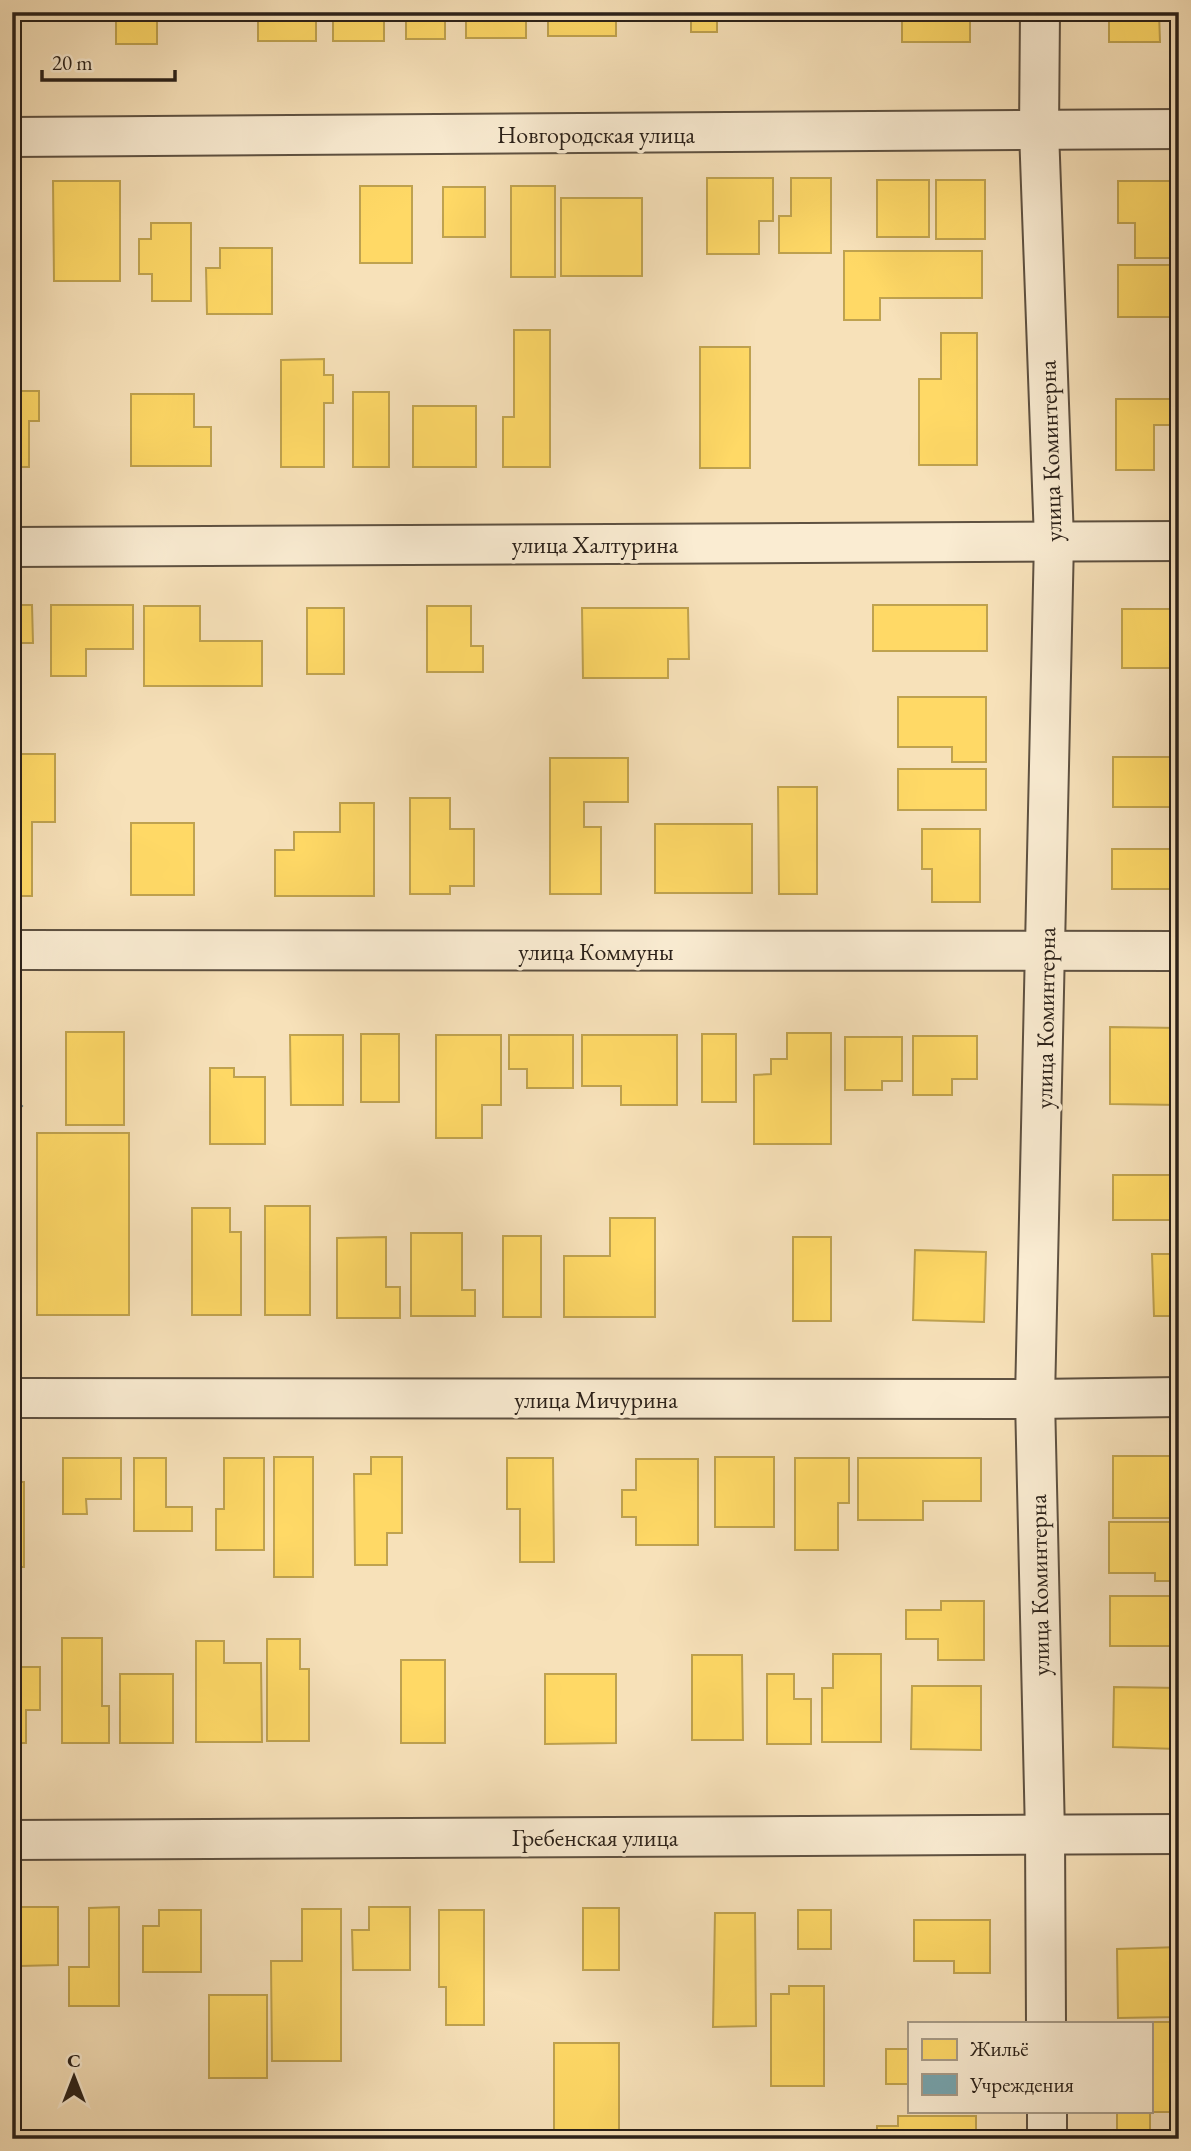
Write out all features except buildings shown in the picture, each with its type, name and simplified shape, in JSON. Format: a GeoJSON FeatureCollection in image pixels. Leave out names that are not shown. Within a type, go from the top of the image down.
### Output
{"type":"FeatureCollection","features":[{"type":"Feature","properties":{"kind":"street","name":"улица Коминтерна"},"geometry":{"type":"LineString","coordinates":[[1040,12],[1039,131],[1054,540],[1047,952],[1035,1399],[1045,1834],[1046,2022]]}},
{"type":"Feature","properties":{"kind":"street","name":"Новгородская улица"},"geometry":{"type":"LineString","coordinates":[[12,138],[1179,129]]}},
{"type":"Feature","properties":{"kind":"street","name":"улица Халтурина"},"geometry":{"type":"LineString","coordinates":[[12,547],[1179,541]]}},
{"type":"Feature","properties":{"kind":"street","name":"улица Коммуны"},"geometry":{"type":"LineString","coordinates":[[12,950],[1179,951]]}},
{"type":"Feature","properties":{"kind":"street","name":"улица Мичурина"},"geometry":{"type":"LineString","coordinates":[[12,1398],[1035,1399],[1179,1396]]}},
{"type":"Feature","properties":{"kind":"street","name":"Гребенская улица"},"geometry":{"type":"LineString","coordinates":[[12,1840],[1179,1835]]}},
{"type":"Feature","properties":{"kind":"street"},"geometry":{"type":"LineString","coordinates":[[1047,2112],[1047,2139]]}}]}
